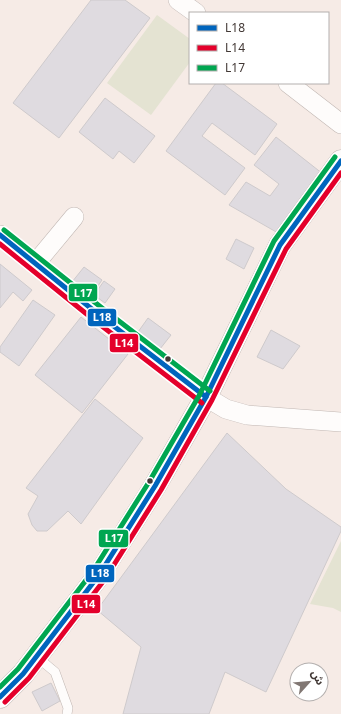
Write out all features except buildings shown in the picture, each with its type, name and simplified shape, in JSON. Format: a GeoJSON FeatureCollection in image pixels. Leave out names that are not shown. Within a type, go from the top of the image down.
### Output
{"type":"FeatureCollection","features":[{"type":"Feature","properties":{"kind":"street"},"geometry":{"type":"LineString","coordinates":[[178,0],[195,12]]}},
{"type":"Feature","properties":{"kind":"street"},"geometry":{"type":"LineString","coordinates":[[289,84],[341,124]]}},
{"type":"Feature","properties":{"kind":"street"},"geometry":{"type":"LineString","coordinates":[[0,697],[23,674],[37,657],[99,575],[155,486],[206,397],[280,246],[341,161]]}},
{"type":"Feature","properties":{"kind":"street"},"geometry":{"type":"LineString","coordinates":[[35,264],[74,217]]}},
{"type":"Feature","properties":{"kind":"street"},"geometry":{"type":"LineString","coordinates":[[0,235],[206,397],[226,409],[247,415],[341,422]]}},
{"type":"Feature","properties":{"kind":"lane"},"geometry":{"type":"LineString","coordinates":[[37,657],[55,672],[68,708],[67,714]]}},
{"type":"Feature","properties":{"kind":"green space"},"geometry":{"type":"Polygon","coordinates":[[[157,15],[189,38],[189,63],[151,115],[107,83],[157,15]]]}},
{"type":"Feature","properties":{"kind":"green space"},"geometry":{"type":"Polygon","coordinates":[[[341,541],[341,612],[333,608],[310,604],[341,541]]]}},
{"type":"Feature","properties":{"kind":"transit line","name":"L17"},"geometry":{"type":"LineString","coordinates":[[0,687],[18,669],[93,571],[149,482],[200,394],[274,241],[335,157]]}},
{"type":"Feature","properties":{"kind":"transit line","name":"L18"},"geometry":{"type":"LineString","coordinates":[[0,697],[23,674],[99,575],[155,486],[206,397],[280,245],[341,161]]}},
{"type":"Feature","properties":{"kind":"transit line","name":"L14"},"geometry":{"type":"LineString","coordinates":[[5,702],[29,678],[105,579],[161,490],[212,400],[286,249],[341,173]]}},
{"type":"Feature","properties":{"kind":"transit line","name":"L17"},"geometry":{"type":"LineString","coordinates":[[4,230],[210,391]]}},
{"type":"Feature","properties":{"kind":"transit line","name":"L18"},"geometry":{"type":"LineString","coordinates":[[0,235],[98,314],[206,397]]}},
{"type":"Feature","properties":{"kind":"transit line","name":"L14"},"geometry":{"type":"LineString","coordinates":[[0,244],[94,320],[202,403]]}}]}
